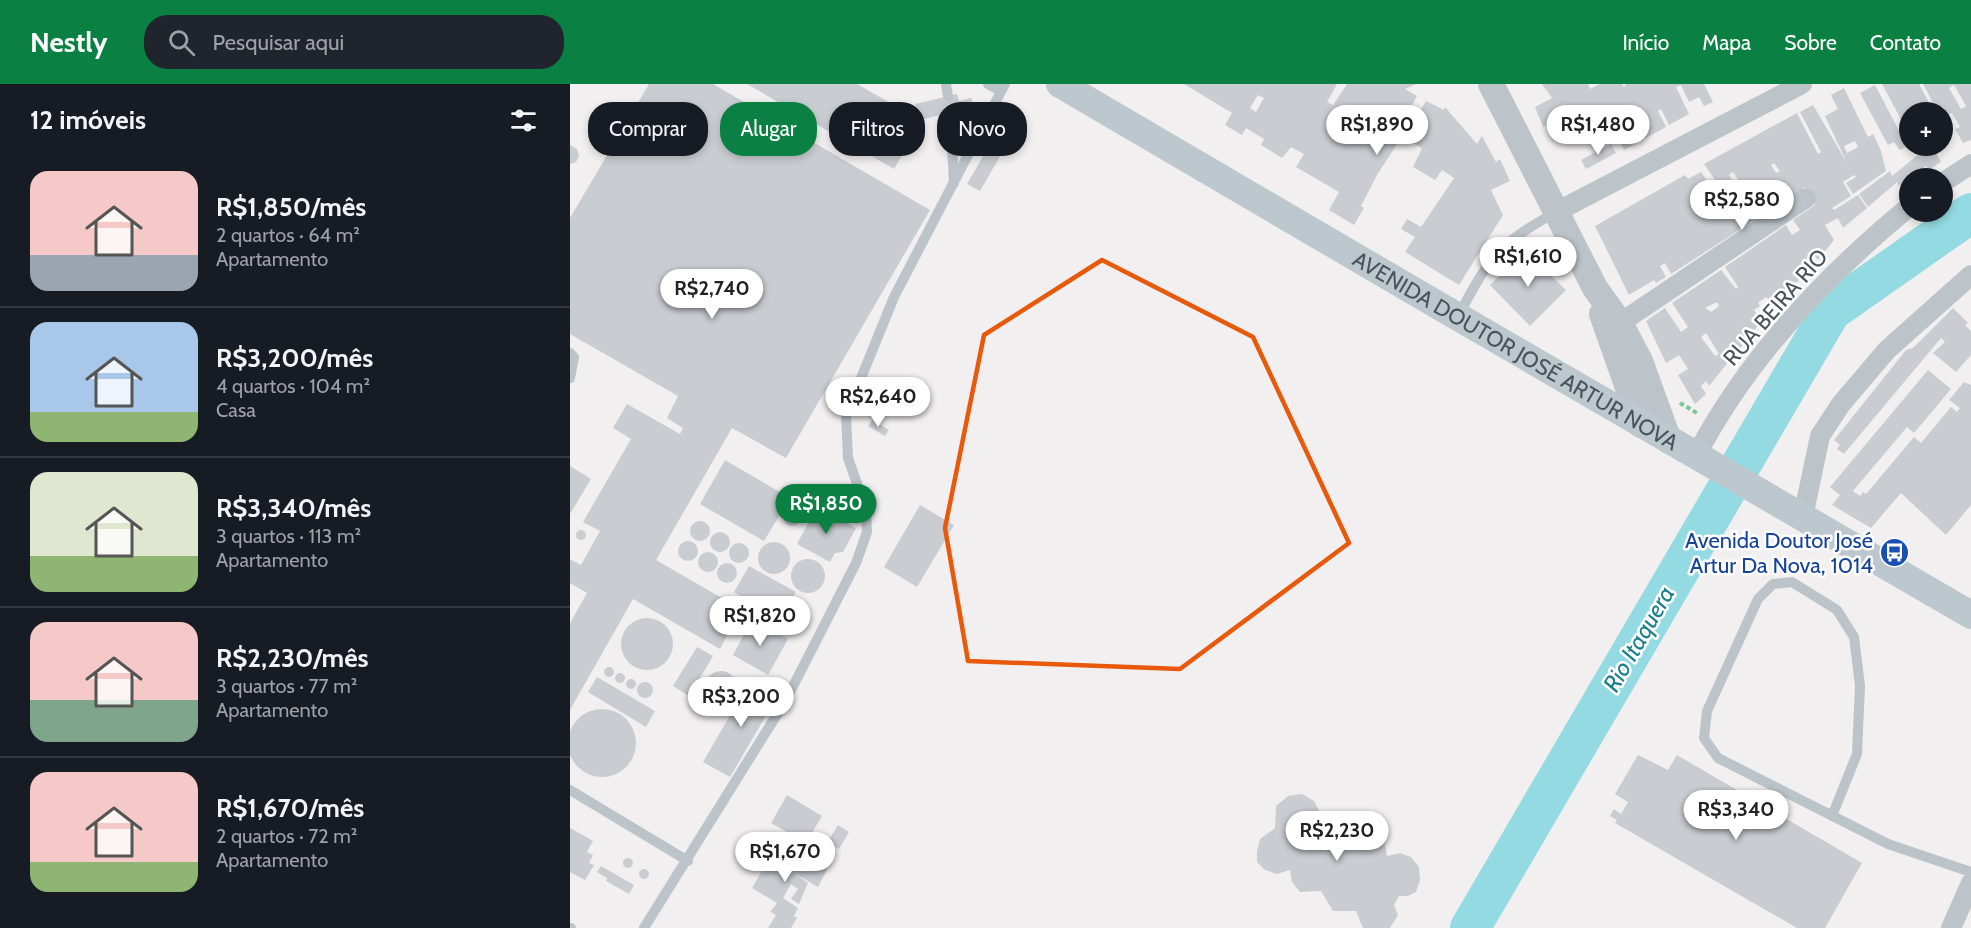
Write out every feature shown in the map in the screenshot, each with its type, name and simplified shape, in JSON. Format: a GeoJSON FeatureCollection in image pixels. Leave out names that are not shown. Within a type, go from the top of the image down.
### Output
{"type":"FeatureCollection","features":[{"type":"Feature","properties":{"kind":"main road","name":"AVENIDA DOUTOR JOSÉ ARTUR NOVA"},"geometry":{"type":"LineString","coordinates":[[1060,84],[1641,425],[1971,615]]}},
{"type":"Feature","properties":{"kind":"street"},"geometry":{"type":"LineString","coordinates":[[1491,84],[1595,288],[1620,323],[1640,361],[1669,441]]}},
{"type":"Feature","properties":{"kind":"street"},"geometry":{"type":"LineString","coordinates":[[1556,212],[1780,89],[1802,84]]}},
{"type":"Feature","properties":{"kind":"street"},"geometry":{"type":"LineString","coordinates":[[1953,176],[1971,164]]}},
{"type":"Feature","properties":{"kind":"street"},"geometry":{"type":"LineString","coordinates":[[1620,323],[1806,198]]}},
{"type":"Feature","properties":{"kind":"street","name":"RUA BEIRA RIO"},"geometry":{"type":"LineString","coordinates":[[1703,460],[1711,428],[1758,358],[1832,275],[1862,245],[1899,215]]}},
{"type":"Feature","properties":{"kind":"street"},"geometry":{"type":"LineString","coordinates":[[1803,518],[1820,436],[1841,404],[1887,350],[1971,275]]}},
{"type":"Feature","properties":{"kind":"street"},"geometry":{"type":"LineString","coordinates":[[1595,288],[1641,425]]}},
{"type":"Feature","properties":{"kind":"street"},"geometry":{"type":"LineString","coordinates":[[1951,928],[1965,910],[1971,883]]}},
{"type":"Feature","properties":{"kind":"lane"},"geometry":{"type":"LineString","coordinates":[[946,84],[948,96]]}},
{"type":"Feature","properties":{"kind":"lane"},"geometry":{"type":"LineString","coordinates":[[644,928],[688,861],[786,700],[856,563],[867,532],[866,509],[848,458],[846,416],[894,297],[1003,87],[988,84]]}},
{"type":"Feature","properties":{"kind":"lane"},"geometry":{"type":"LineString","coordinates":[[952,156],[954,183]]}},
{"type":"Feature","properties":{"kind":"lane"},"geometry":{"type":"LineString","coordinates":[[1458,318],[1482,272],[1496,253],[1514,237],[1556,212]]}},
{"type":"Feature","properties":{"kind":"lane"},"geometry":{"type":"LineString","coordinates":[[570,353],[574,357],[570,378]]}},
{"type":"Feature","properties":{"kind":"lane"},"geometry":{"type":"LineString","coordinates":[[1832,816],[1857,754],[1860,686],[1854,637],[1837,610],[1792,582],[1773,584],[1758,599],[1707,711],[1704,738],[1718,758],[1832,816],[1888,844],[1971,872]]}},
{"type":"Feature","properties":{"kind":"lane"},"geometry":{"type":"LineString","coordinates":[[570,790],[688,861]]}},
{"type":"Feature","properties":{"kind":"highlighted area"},"geometry":{"type":"Polygon","coordinates":[[[1102,260],[1253,337],[1349,543],[1180,669],[968,661],[945,528],[984,335],[1102,260]]]}},
{"type":"Feature","properties":{"kind":"building"},"geometry":{"type":"Polygon","coordinates":[[[649,84],[713,84],[744,102],[720,102],[720,156],[817,156],[817,144],[829,151],[829,156],[837,156],[930,210],[786,458],[732,428],[656,560],[741,609],[720,649],[633,599],[570,710],[570,623],[587,593],[570,583],[570,559],[581,565],[600,531],[583,522],[631,439],[613,428],[627,404],[680,434],[683,428],[667,418],[678,396],[570,334],[570,218],[607,156],[708,156],[708,102],[638,102],[649,84]]]}},
{"type":"Feature","properties":{"kind":"building"},"geometry":{"type":"Polygon","coordinates":[[[747,84],[857,84],[889,102],[829,102],[829,131],[817,124],[817,102],[778,102],[747,84]]]}},
{"type":"Feature","properties":{"kind":"building"},"geometry":{"type":"Polygon","coordinates":[[[1184,84],[1337,84],[1327,102],[1333,105],[1347,84],[1416,84],[1405,89],[1417,96],[1404,120],[1412,124],[1426,101],[1444,110],[1445,107],[1477,144],[1482,136],[1496,162],[1500,159],[1510,181],[1491,190],[1503,215],[1459,285],[1405,252],[1415,237],[1401,229],[1407,219],[1421,227],[1454,178],[1442,170],[1435,180],[1413,167],[1422,148],[1404,138],[1399,141],[1377,175],[1361,206],[1364,208],[1354,225],[1329,210],[1339,192],[1296,167],[1304,154],[1291,147],[1282,158],[1261,145],[1264,139],[1246,128],[1242,135],[1225,125],[1232,113],[1184,84]],[[1258,95],[1250,108],[1256,112],[1264,98],[1258,95]]]}},
{"type":"Feature","properties":{"kind":"building"},"geometry":{"type":"Polygon","coordinates":[[[1542,84],[1588,84],[1590,89],[1600,84],[1622,84],[1624,87],[1626,84],[1704,84],[1713,102],[1704,106],[1699,97],[1689,102],[1681,85],[1676,87],[1689,114],[1669,125],[1661,109],[1658,111],[1666,127],[1624,150],[1617,136],[1636,126],[1631,118],[1628,120],[1624,114],[1571,142],[1559,119],[1543,127],[1535,107],[1552,98],[1542,84]]]}},
{"type":"Feature","properties":{"kind":"building"},"geometry":{"type":"Polygon","coordinates":[[[1882,84],[1919,84],[1929,102],[1899,102],[1899,116],[1882,84]]]}},
{"type":"Feature","properties":{"kind":"building"},"geometry":{"type":"Polygon","coordinates":[[[1923,84],[1971,84],[1971,140],[1963,143],[1955,129],[1960,127],[1953,115],[1953,102],[1933,102],[1923,84]],[[1954,85],[1949,88],[1961,109],[1966,106],[1954,85]]]}},
{"type":"Feature","properties":{"kind":"building"},"geometry":{"type":"Polygon","coordinates":[[[1875,85],[1899,131],[1899,149],[1894,142],[1888,145],[1860,93],[1875,85]]]}},
{"type":"Feature","properties":{"kind":"building"},"geometry":{"type":"Polygon","coordinates":[[[1844,88],[1868,137],[1873,134],[1881,151],[1886,171],[1853,194],[1846,183],[1856,177],[1854,175],[1843,182],[1851,196],[1832,208],[1834,210],[1858,195],[1867,208],[1843,228],[1838,218],[1825,225],[1834,240],[1818,260],[1815,256],[1807,261],[1811,267],[1789,291],[1786,288],[1769,300],[1766,297],[1758,303],[1760,306],[1754,310],[1762,321],[1738,351],[1736,349],[1732,351],[1734,355],[1709,386],[1706,381],[1701,386],[1706,394],[1695,404],[1678,375],[1688,369],[1679,355],[1666,363],[1646,321],[1665,308],[1681,332],[1688,327],[1672,303],[1721,270],[1736,289],[1738,287],[1725,267],[1786,225],[1792,235],[1800,230],[1793,220],[1815,205],[1805,187],[1779,205],[1763,181],[1760,183],[1775,207],[1671,274],[1665,263],[1660,266],[1666,277],[1656,283],[1654,280],[1629,295],[1595,226],[1685,175],[1688,179],[1701,172],[1716,194],[1722,190],[1704,164],[1797,113],[1818,154],[1821,152],[1800,112],[1813,105],[1847,163],[1825,116],[1838,109],[1831,95],[1844,88]],[[1855,141],[1844,146],[1847,153],[1858,147],[1855,141]],[[1774,163],[1771,165],[1776,173],[1780,171],[1774,163]],[[1733,172],[1729,175],[1741,194],[1746,191],[1733,172]],[[1717,302],[1705,308],[1711,312],[1719,306],[1717,302]],[[1706,333],[1701,337],[1715,356],[1719,354],[1706,333]]]}},
{"type":"Feature","properties":{"kind":"building"},"geometry":{"type":"Polygon","coordinates":[[[957,94],[959,101],[971,98],[972,102],[937,102],[937,116],[925,119],[923,102],[957,94]]]}},
{"type":"Feature","properties":{"kind":"building"},"geometry":{"type":"Polygon","coordinates":[[[1611,144],[1616,153],[1586,169],[1581,160],[1611,144]]]}},
{"type":"Feature","properties":{"kind":"building"},"geometry":{"type":"Polygon","coordinates":[[[570,145],[577,149],[579,156],[576,162],[570,164],[570,145]]]}},
{"type":"Feature","properties":{"kind":"building"},"geometry":{"type":"Polygon","coordinates":[[[872,156],[902,156],[894,169],[872,156]]]}},
{"type":"Feature","properties":{"kind":"building"},"geometry":{"type":"Polygon","coordinates":[[[983,156],[1000,156],[980,191],[967,184],[983,156]]]}},
{"type":"Feature","properties":{"kind":"building"},"geometry":{"type":"Polygon","coordinates":[[[1917,156],[1938,156],[1941,162],[1932,168],[1926,166],[1902,168],[1917,156]]]}},
{"type":"Feature","properties":{"kind":"building"},"geometry":{"type":"Polygon","coordinates":[[[1899,170],[1899,186],[1897,182],[1868,207],[1859,194],[1890,171],[1892,176],[1899,170]]]}},
{"type":"Feature","properties":{"kind":"building"},"geometry":{"type":"Polygon","coordinates":[[[1525,251],[1566,290],[1530,326],[1490,285],[1525,251]]]}},
{"type":"Feature","properties":{"kind":"building"},"geometry":{"type":"Polygon","coordinates":[[[1953,308],[1968,323],[1965,325],[1971,331],[1971,355],[1956,372],[1933,353],[1945,342],[1941,338],[1844,454],[1837,449],[1840,445],[1834,440],[1906,350],[1913,348],[1953,308]]]}},
{"type":"Feature","properties":{"kind":"building"},"geometry":{"type":"Polygon","coordinates":[[[1928,370],[1951,389],[1914,433],[1907,427],[1853,491],[1860,496],[1863,492],[1866,494],[1914,437],[1921,443],[1951,407],[1957,412],[1960,408],[1949,400],[1964,382],[1971,385],[1971,505],[1946,535],[1901,493],[1871,528],[1832,505],[1840,495],[1830,487],[1928,370]]]}},
{"type":"Feature","properties":{"kind":"building"},"geometry":{"type":"Polygon","coordinates":[[[872,420],[889,430],[885,436],[868,426],[872,420]]]}},
{"type":"Feature","properties":{"kind":"building"},"geometry":{"type":"Polygon","coordinates":[[[725,460],[790,498],[764,541],[700,504],[725,460]]]}},
{"type":"Feature","properties":{"kind":"building"},"geometry":{"type":"Polygon","coordinates":[[[570,466],[591,479],[570,514],[570,466]]]}},
{"type":"Feature","properties":{"kind":"building"},"geometry":{"type":"Polygon","coordinates":[[[920,505],[954,525],[917,587],[884,567],[920,505]]]}},
{"type":"Feature","properties":{"kind":"building"},"geometry":{"type":"Polygon","coordinates":[[[817,507],[856,528],[843,552],[835,553],[830,562],[797,544],[817,507]]]}},
{"type":"Feature","properties":{"kind":"building"},"geometry":{"type":"Polygon","coordinates":[[[792,508],[798,511],[801,517],[798,523],[792,526],[786,523],[783,517],[786,511],[792,508]]]}},
{"type":"Feature","properties":{"kind":"building"},"geometry":{"type":"Polygon","coordinates":[[[700,521],[707,524],[710,531],[707,538],[700,541],[693,538],[690,531],[693,524],[700,521]]]}},
{"type":"Feature","properties":{"kind":"building"},"geometry":{"type":"Polygon","coordinates":[[[581,530],[585,531],[585,539],[581,540],[577,539],[576,535],[577,531],[581,530]]]}},
{"type":"Feature","properties":{"kind":"building"},"geometry":{"type":"Polygon","coordinates":[[[720,532],[727,535],[730,542],[727,549],[720,552],[713,549],[710,542],[713,535],[720,532]]]}},
{"type":"Feature","properties":{"kind":"building"},"geometry":{"type":"Polygon","coordinates":[[[688,541],[695,544],[698,551],[695,558],[688,561],[681,558],[678,551],[681,544],[688,541]]]}},
{"type":"Feature","properties":{"kind":"building"},"geometry":{"type":"Polygon","coordinates":[[[774,542],[786,546],[790,558],[786,570],[774,574],[762,570],[758,558],[762,546],[774,542]]]}},
{"type":"Feature","properties":{"kind":"building"},"geometry":{"type":"Polygon","coordinates":[[[739,543],[746,546],[749,553],[746,560],[739,563],[732,560],[729,553],[732,546],[739,543]]]}},
{"type":"Feature","properties":{"kind":"building"},"geometry":{"type":"Polygon","coordinates":[[[708,552],[715,555],[718,562],[715,569],[708,572],[701,569],[698,562],[701,555],[708,552]]]}},
{"type":"Feature","properties":{"kind":"building"},"geometry":{"type":"Polygon","coordinates":[[[808,559],[820,564],[825,576],[820,588],[808,593],[796,588],[791,576],[796,564],[808,559]]]}},
{"type":"Feature","properties":{"kind":"building"},"geometry":{"type":"Polygon","coordinates":[[[727,563],[734,566],[737,573],[734,580],[727,583],[720,580],[717,573],[720,566],[727,563]]]}},
{"type":"Feature","properties":{"kind":"building"},"geometry":{"type":"Polygon","coordinates":[[[749,566],[796,592],[789,604],[801,611],[791,628],[734,592],[749,566]]]}},
{"type":"Feature","properties":{"kind":"building"},"geometry":{"type":"Polygon","coordinates":[[[647,618],[661,622],[669,630],[673,644],[669,658],[661,666],[647,670],[633,666],[625,658],[621,644],[625,630],[633,622],[647,618]]]}},
{"type":"Feature","properties":{"kind":"building"},"geometry":{"type":"Polygon","coordinates":[[[753,618],[788,639],[768,675],[733,655],[753,618]]]}},
{"type":"Feature","properties":{"kind":"building"},"geometry":{"type":"Polygon","coordinates":[[[697,647],[713,656],[689,696],[673,686],[697,647]]]}},
{"type":"Feature","properties":{"kind":"building"},"geometry":{"type":"Polygon","coordinates":[[[609,667],[614,672],[609,677],[604,672],[609,667]]]}},
{"type":"Feature","properties":{"kind":"building"},"geometry":{"type":"Polygon","coordinates":[[[721,671],[733,675],[737,687],[733,699],[721,703],[709,699],[705,687],[709,675],[721,671]]]}},
{"type":"Feature","properties":{"kind":"building"},"geometry":{"type":"Polygon","coordinates":[[[620,673],[624,674],[624,682],[620,683],[616,682],[615,678],[616,674],[620,673]]]}},
{"type":"Feature","properties":{"kind":"building"},"geometry":{"type":"Polygon","coordinates":[[[597,677],[655,711],[646,727],[588,692],[597,677]]]}},
{"type":"Feature","properties":{"kind":"building"},"geometry":{"type":"Polygon","coordinates":[[[631,679],[635,680],[635,688],[631,689],[627,688],[626,684],[627,680],[631,679]]]}},
{"type":"Feature","properties":{"kind":"building"},"geometry":{"type":"Polygon","coordinates":[[[751,679],[778,695],[730,777],[703,762],[751,679]]]}},
{"type":"Feature","properties":{"kind":"building"},"geometry":{"type":"Polygon","coordinates":[[[642,682],[648,682],[653,690],[651,696],[642,698],[637,693],[637,687],[642,682]]]}},
{"type":"Feature","properties":{"kind":"building"},"geometry":{"type":"Polygon","coordinates":[[[595,709],[609,709],[621,714],[631,724],[636,736],[636,750],[631,762],[621,772],[609,777],[595,777],[583,772],[570,756],[570,730],[573,724],[583,714],[595,709]]]}},
{"type":"Feature","properties":{"kind":"building"},"geometry":{"type":"Polygon","coordinates":[[[1638,755],[1668,770],[1677,755],[1862,863],[1825,928],[1797,928],[1615,823],[1617,820],[1610,816],[1614,809],[1621,814],[1628,802],[1615,794],[1638,755]]]}},
{"type":"Feature","properties":{"kind":"building"},"geometry":{"type":"Polygon","coordinates":[[[1302,794],[1314,801],[1321,815],[1342,815],[1350,822],[1354,835],[1366,833],[1378,836],[1385,844],[1387,856],[1400,853],[1411,857],[1419,867],[1420,880],[1416,892],[1408,896],[1399,896],[1394,905],[1398,915],[1390,928],[1363,928],[1356,911],[1333,911],[1321,891],[1300,892],[1292,882],[1290,870],[1277,874],[1265,870],[1257,862],[1260,839],[1275,828],[1276,806],[1288,796],[1302,794]]]}},
{"type":"Feature","properties":{"kind":"building"},"geometry":{"type":"Polygon","coordinates":[[[787,795],[822,816],[806,843],[771,823],[787,795]]]}},
{"type":"Feature","properties":{"kind":"building"},"geometry":{"type":"Polygon","coordinates":[[[838,825],[849,832],[839,849],[827,843],[838,825]]]}},
{"type":"Feature","properties":{"kind":"building"},"geometry":{"type":"Polygon","coordinates":[[[570,828],[593,841],[587,852],[593,855],[589,863],[594,865],[585,880],[570,872],[570,828]]]}},
{"type":"Feature","properties":{"kind":"building"},"geometry":{"type":"Polygon","coordinates":[[[758,846],[792,866],[801,851],[828,868],[818,887],[792,872],[808,883],[799,904],[791,899],[798,889],[791,884],[783,898],[798,908],[794,916],[797,918],[791,928],[768,928],[776,915],[770,912],[777,903],[752,888],[763,869],[749,861],[758,846]]]}},
{"type":"Feature","properties":{"kind":"building"},"geometry":{"type":"Polygon","coordinates":[[[628,858],[632,859],[632,867],[628,868],[624,867],[623,863],[624,859],[628,858]]]}},
{"type":"Feature","properties":{"kind":"building"},"geometry":{"type":"Polygon","coordinates":[[[601,866],[634,885],[629,894],[606,881],[607,878],[597,872],[601,866]]]}},
{"type":"Feature","properties":{"kind":"building"},"geometry":{"type":"Polygon","coordinates":[[[644,869],[649,874],[644,879],[639,874],[644,869]]]}},
{"type":"Feature","properties":{"kind":"waterway","name":"Rio Itaquera"},"geometry":{"type":"LineString","coordinates":[[1470,928],[1831,311],[1971,213]]}},
{"type":"Feature","properties":{"kind":"place","name":"Avenida Doutor José Artur Da Nova, 1014"},"geometry":{"type":"Point","coordinates":[1894,553]}}]}
